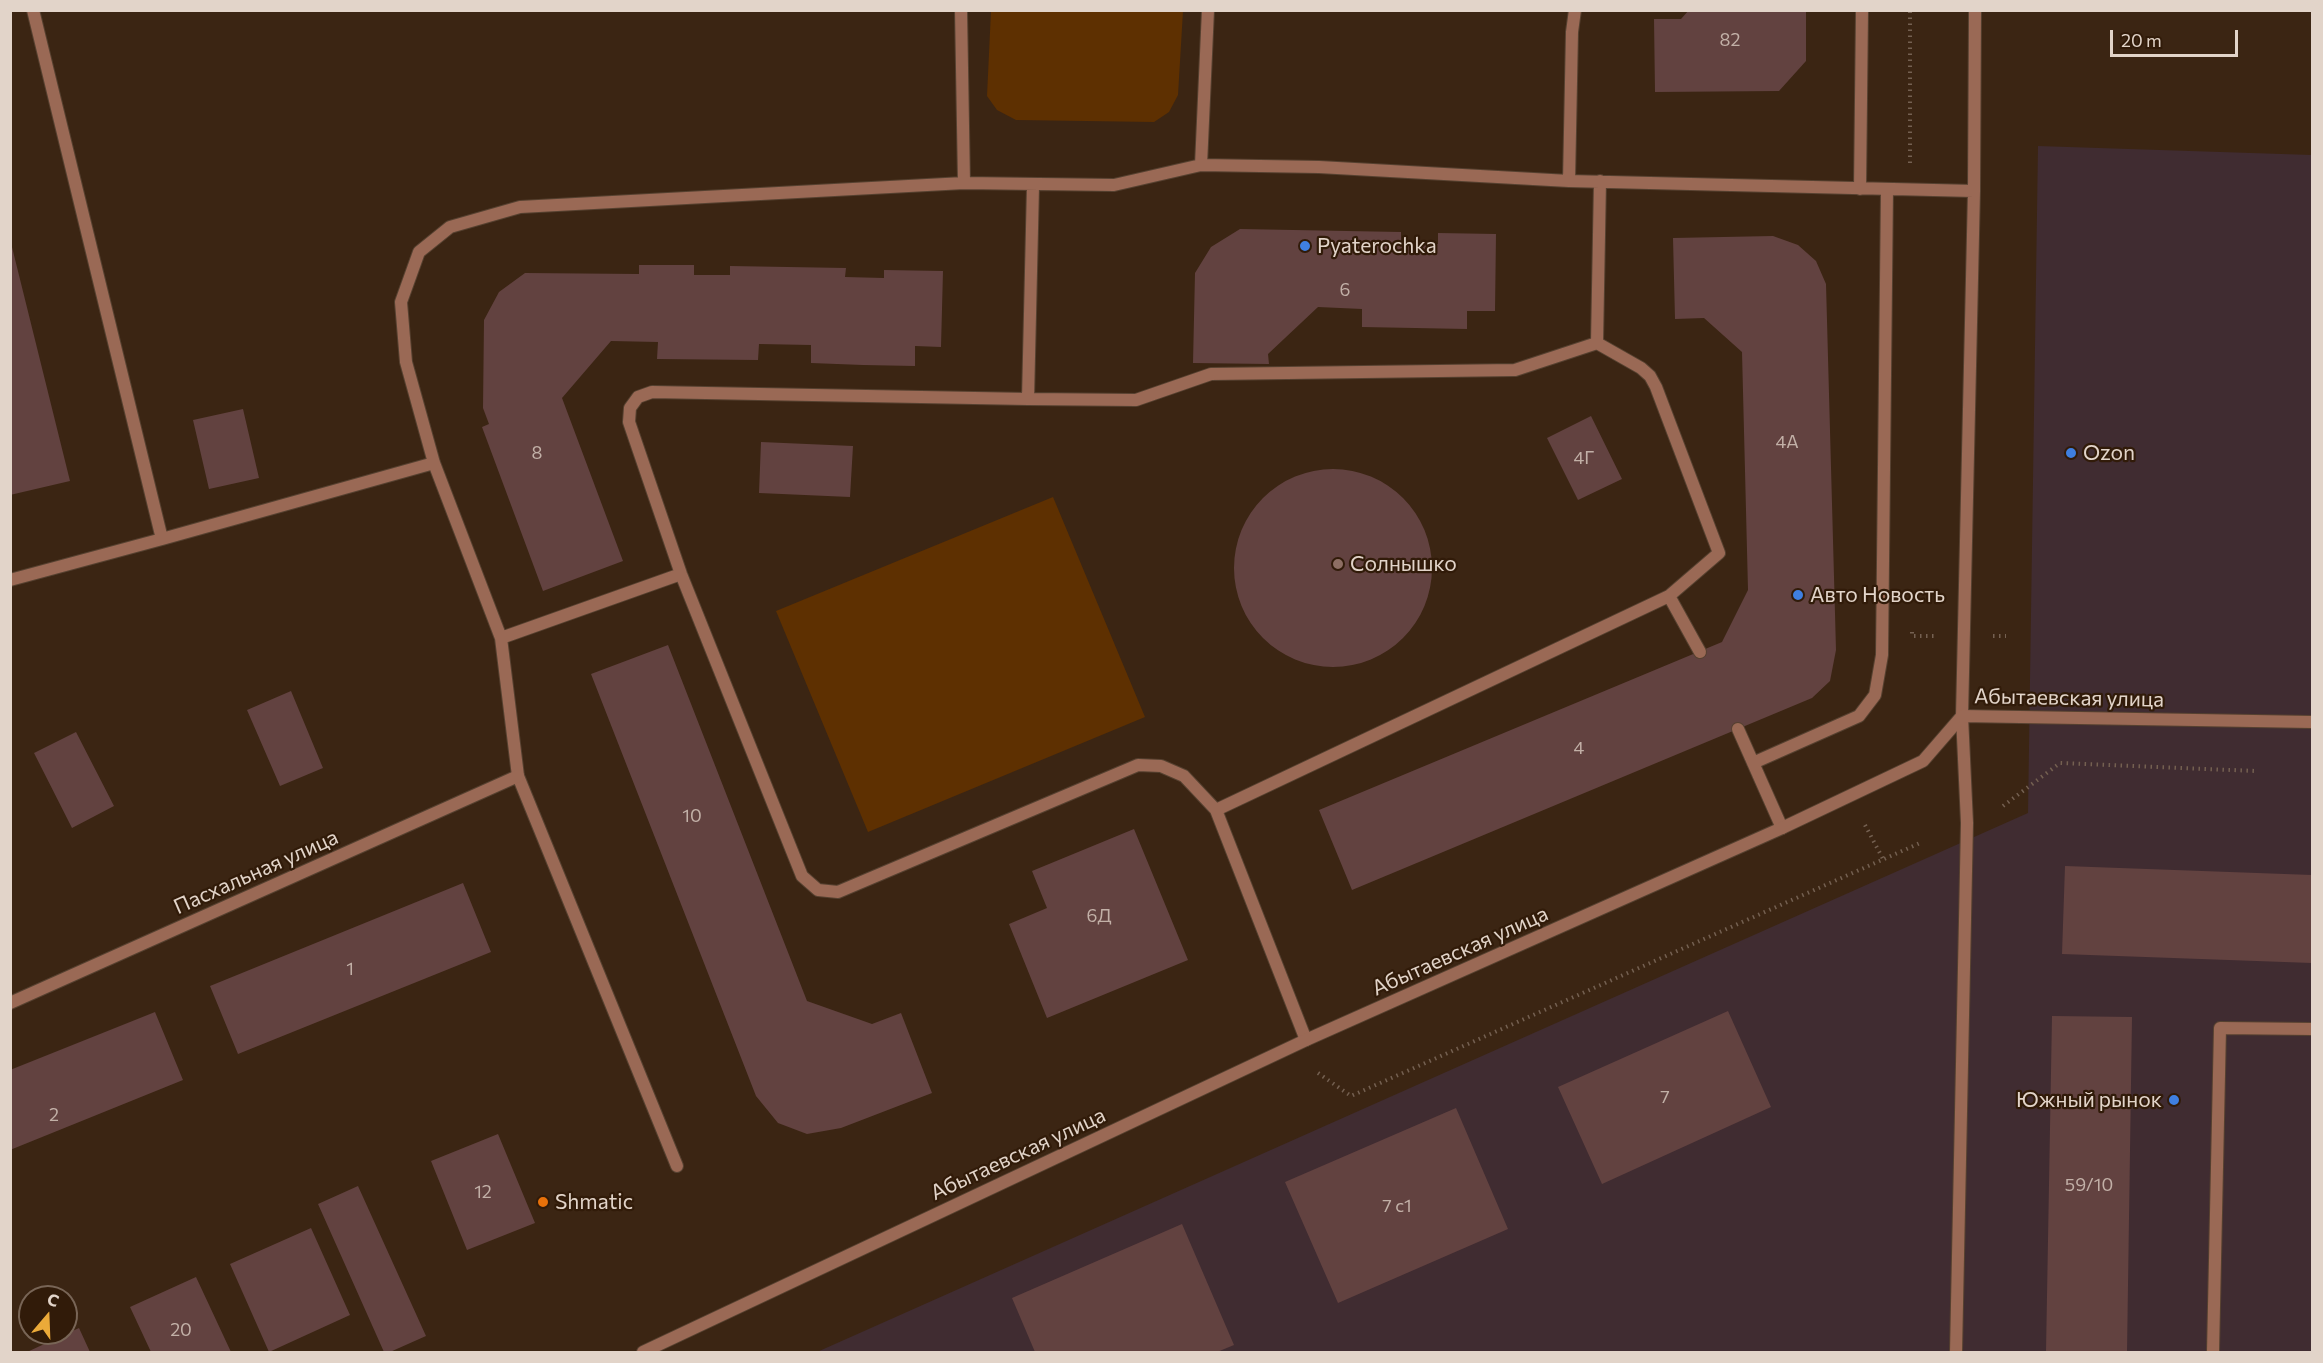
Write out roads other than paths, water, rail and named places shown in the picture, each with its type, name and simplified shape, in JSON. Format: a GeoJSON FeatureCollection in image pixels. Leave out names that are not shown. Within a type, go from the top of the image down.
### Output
{"type":"FeatureCollection","features":[{"type":"Feature","properties":{"kind":"street"},"geometry":{"type":"LineString","coordinates":[[33,10],[162,539]]}},
{"type":"Feature","properties":{"kind":"street"},"geometry":{"type":"LineString","coordinates":[[961,10],[964,183]]}},
{"type":"Feature","properties":{"kind":"street"},"geometry":{"type":"LineString","coordinates":[[1202,165],[1208,10]]}},
{"type":"Feature","properties":{"kind":"street"},"geometry":{"type":"LineString","coordinates":[[1569,181],[1572,32],[1575,10]]}},
{"type":"Feature","properties":{"kind":"street"},"geometry":{"type":"LineString","coordinates":[[1860,189],[1862,10]]}},
{"type":"Feature","properties":{"kind":"street"},"geometry":{"type":"LineString","coordinates":[[1956,1353],[1967,823],[1962,716],[1974,190],[1975,10]]}},
{"type":"Feature","properties":{"kind":"street"},"geometry":{"type":"LineString","coordinates":[[677,1166],[518,776],[501,638],[434,463],[406,362],[401,302],[420,252],[450,227],[520,207],[964,183],[1033,186],[1114,185],[1202,165],[1319,167],[1569,181],[1974,190]]}},
{"type":"Feature","properties":{"kind":"street"},"geometry":{"type":"LineString","coordinates":[[1597,343],[1600,181]]}},
{"type":"Feature","properties":{"kind":"street"},"geometry":{"type":"LineString","coordinates":[[1028,399],[1033,186]]}},
{"type":"Feature","properties":{"kind":"street"},"geometry":{"type":"LineString","coordinates":[[1754,763],[1859,716],[1875,695],[1882,656],[1887,189]]}},
{"type":"Feature","properties":{"kind":"street"},"geometry":{"type":"LineString","coordinates":[[1306,1040],[1216,810],[1184,776],[1161,766],[1138,765],[838,892],[818,890],[802,876],[681,573],[629,422],[630,408],[638,397],[651,392],[1136,400],[1211,374],[1515,370],[1597,343]]}},
{"type":"Feature","properties":{"kind":"street"},"geometry":{"type":"LineString","coordinates":[[1216,810],[1669,596],[1719,553],[1650,376],[1597,343]]}},
{"type":"Feature","properties":{"kind":"street"},"geometry":{"type":"LineString","coordinates":[[10,580],[434,463]]}},
{"type":"Feature","properties":{"kind":"street"},"geometry":{"type":"LineString","coordinates":[[501,638],[681,573]]}},
{"type":"Feature","properties":{"kind":"street"},"geometry":{"type":"LineString","coordinates":[[1669,596],[1700,652]]}},
{"type":"Feature","properties":{"kind":"street","name":"Абытаевская улица"},"geometry":{"type":"LineString","coordinates":[[643,1353],[1306,1040],[1782,828],[1923,761],[1962,716],[2313,722]]}},
{"type":"Feature","properties":{"kind":"street"},"geometry":{"type":"LineString","coordinates":[[1738,729],[1782,828]]}},
{"type":"Feature","properties":{"kind":"street","name":"Пасхальная улица"},"geometry":{"type":"LineString","coordinates":[[10,1003],[518,776]]}},
{"type":"Feature","properties":{"kind":"street"},"geometry":{"type":"LineString","coordinates":[[2213,1353],[2220,1028],[2313,1029]]}},
{"type":"Feature","properties":{"kind":"place","name":"Pyaterochka"},"geometry":{"type":"Point","coordinates":[1305,246]}},
{"type":"Feature","properties":{"kind":"place","name":"Ozon"},"geometry":{"type":"Point","coordinates":[2071,453]}},
{"type":"Feature","properties":{"kind":"place","name":"Солнышко"},"geometry":{"type":"Point","coordinates":[1338,564]}},
{"type":"Feature","properties":{"kind":"place","name":"Авто Новость"},"geometry":{"type":"Point","coordinates":[1798,595]}},
{"type":"Feature","properties":{"kind":"place","name":"Южный рынок"},"geometry":{"type":"Point","coordinates":[2174,1100]}},
{"type":"Feature","properties":{"kind":"place","name":"Shmatic"},"geometry":{"type":"Point","coordinates":[543,1202]}}]}
